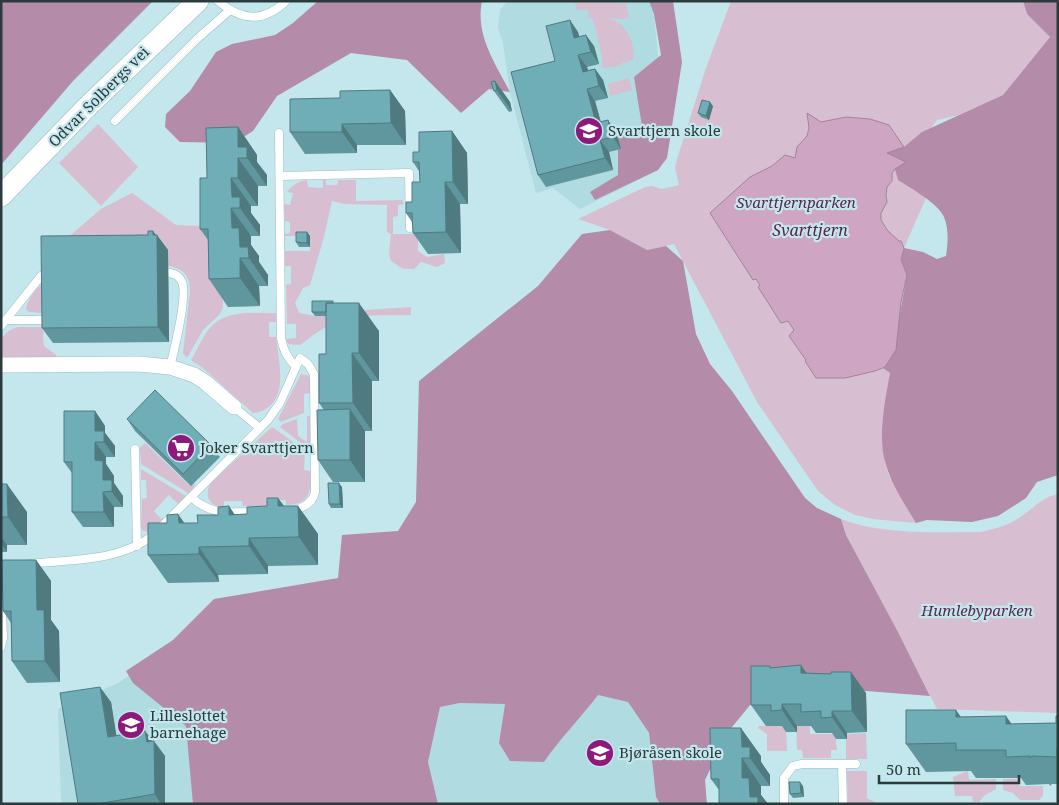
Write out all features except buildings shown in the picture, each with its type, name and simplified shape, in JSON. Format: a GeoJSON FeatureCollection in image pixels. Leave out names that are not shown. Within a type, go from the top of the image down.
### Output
{"type":"FeatureCollection","features":[{"type":"Feature","properties":{"kind":"street","name":"Odvar Solbergs vei"},"geometry":{"type":"LineString","coordinates":[[1,196],[87,107],[198,1]]}},
{"type":"Feature","properties":{"kind":"street"},"geometry":{"type":"LineString","coordinates":[[1,365],[144,364],[170,367],[194,375],[234,407]]}},
{"type":"Feature","properties":{"kind":"lane"},"geometry":{"type":"LineString","coordinates":[[218,1],[230,10],[244,16],[261,16],[274,11],[286,1]]}},
{"type":"Feature","properties":{"kind":"lane"},"geometry":{"type":"LineString","coordinates":[[115,120],[198,38],[230,10]]}},
{"type":"Feature","properties":{"kind":"lane"},"geometry":{"type":"LineString","coordinates":[[279,133],[281,338],[284,352],[296,367]]}},
{"type":"Feature","properties":{"kind":"lane"},"geometry":{"type":"LineString","coordinates":[[280,176],[408,173],[410,228]]}},
{"type":"Feature","properties":{"kind":"lane"},"geometry":{"type":"LineString","coordinates":[[1,326],[8,320],[37,280],[44,274],[52,272]]}},
{"type":"Feature","properties":{"kind":"lane"},"geometry":{"type":"LineString","coordinates":[[170,273],[179,278],[184,291],[170,367]]}},
{"type":"Feature","properties":{"kind":"lane"},"geometry":{"type":"LineString","coordinates":[[8,320],[52,320]]}},
{"type":"Feature","properties":{"kind":"lane"},"geometry":{"type":"LineString","coordinates":[[21,565],[119,553],[137,546],[158,531],[260,428],[280,403],[300,358],[308,364],[314,374],[316,492],[312,500],[303,507],[292,511],[282,511]]}},
{"type":"Feature","properties":{"kind":"lane"},"geometry":{"type":"LineString","coordinates":[[234,407],[260,428]]}},
{"type":"Feature","properties":{"kind":"lane"},"geometry":{"type":"LineString","coordinates":[[135,449],[137,546]]}},
{"type":"Feature","properties":{"kind":"lane"},"geometry":{"type":"LineString","coordinates":[[191,496],[204,508],[218,512],[264,511]]}},
{"type":"Feature","properties":{"kind":"lane"},"geometry":{"type":"LineString","coordinates":[[1,585],[3,638],[1,647]]}},
{"type":"Feature","properties":{"kind":"lane"},"geometry":{"type":"LineString","coordinates":[[784,804],[784,778],[793,766],[802,764],[856,764]]}},
{"type":"Feature","properties":{"kind":"lane"},"geometry":{"type":"LineString","coordinates":[[842,764],[843,804]]}},
{"type":"Feature","properties":{"kind":"shaded area"},"geometry":{"type":"Polygon","coordinates":[[[1,1],[153,1],[73,81],[1,165],[1,1]]]}},
{"type":"Feature","properties":{"kind":"shaded area"},"geometry":{"type":"Polygon","coordinates":[[[318,1],[482,1],[481,25],[484,37],[510,92],[489,89],[461,113],[407,60],[351,53],[277,96],[253,131],[234,143],[180,142],[165,127],[166,114],[190,91],[216,52],[232,44],[275,35],[293,23],[318,1]]]}},
{"type":"Feature","properties":{"kind":"shaded area","name":"Svarttjern skole"},"geometry":{"type":"Polygon","coordinates":[[[507,1],[649,1],[654,14],[659,65],[658,170],[580,209],[553,188],[536,193],[510,92],[503,43],[498,28],[500,10],[507,1]]]}},
{"type":"Feature","properties":{"kind":"shaded area"},"geometry":{"type":"Polygon","coordinates":[[[649,1],[673,1],[682,62],[667,158],[658,170],[595,200],[590,192],[618,175],[618,131],[642,126],[634,77],[661,55],[654,14],[649,1]]]}},
{"type":"Feature","properties":{"kind":"shaded area"},"geometry":{"type":"Polygon","coordinates":[[[1023,1],[1058,1],[1058,475],[1037,482],[1026,498],[998,516],[972,522],[927,520],[916,523],[899,495],[883,454],[883,419],[890,373],[883,368],[885,367],[898,324],[907,275],[901,260],[904,248],[923,252],[937,259],[946,256],[948,241],[946,222],[941,212],[923,196],[898,180],[895,169],[905,162],[886,153],[904,147],[922,132],[1003,95],[1050,37],[1027,14],[1023,1]]]}},
{"type":"Feature","properties":{"kind":"shaded area"},"geometry":{"type":"Polygon","coordinates":[[[610,230],[647,250],[666,246],[683,261],[696,334],[710,364],[732,391],[805,498],[817,508],[841,519],[846,535],[930,696],[816,687],[755,699],[728,732],[705,780],[707,804],[660,804],[656,797],[649,733],[628,702],[598,695],[544,762],[510,761],[499,743],[505,704],[460,703],[440,707],[428,762],[438,804],[193,804],[186,726],[133,683],[126,671],[173,640],[214,599],[338,578],[342,535],[398,531],[416,502],[419,381],[538,286],[582,234],[610,230]]]}},
{"type":"Feature","properties":{"kind":"shaded area","name":"Lilleslottet barnehage"},"geometry":{"type":"Polygon","coordinates":[[[187,638],[209,804],[63,804],[61,800],[58,709],[118,683],[187,638]]]}},
{"type":"Feature","properties":{"kind":"shaded area","name":"Bjøråsen skole"},"geometry":{"type":"Polygon","coordinates":[[[598,695],[628,702],[649,734],[656,797],[660,804],[438,804],[428,762],[440,707],[460,703],[505,704],[499,743],[510,760],[544,762],[555,745],[598,695]]]}},
{"type":"Feature","properties":{"kind":"green space"},"geometry":{"type":"Polygon","coordinates":[[[574,1],[617,1],[618,4],[626,3],[629,17],[623,19],[609,18],[623,26],[629,35],[633,45],[633,60],[623,62],[620,66],[602,68],[602,56],[593,19],[587,17],[589,13],[587,10],[577,10],[574,1]]]}},
{"type":"Feature","properties":{"kind":"green space","name":"Svarttjernparken"},"geometry":{"type":"Polygon","coordinates":[[[731,1],[1023,1],[1027,14],[1050,37],[1003,95],[959,115],[937,120],[906,162],[926,198],[904,248],[903,292],[882,423],[885,462],[888,473],[916,523],[873,519],[855,515],[835,505],[818,491],[757,402],[674,244],[647,250],[610,230],[578,219],[645,187],[652,186],[662,189],[679,185],[675,168],[677,159],[706,68],[731,1]]]}},
{"type":"Feature","properties":{"kind":"green space"},"geometry":{"type":"Polygon","coordinates":[[[629,78],[632,90],[610,96],[608,84],[629,78]]]}},
{"type":"Feature","properties":{"kind":"green space"},"geometry":{"type":"Polygon","coordinates":[[[98,124],[138,167],[101,206],[59,163],[98,124]]]}},
{"type":"Feature","properties":{"kind":"green space"},"geometry":{"type":"Polygon","coordinates":[[[219,149],[223,307],[220,314],[203,330],[187,358],[183,353],[190,289],[188,278],[182,271],[159,263],[141,260],[52,251],[101,209],[132,193],[176,225],[204,226],[219,149]]]}},
{"type":"Feature","properties":{"kind":"green space"},"geometry":{"type":"Polygon","coordinates":[[[307,180],[308,187],[323,188],[323,180],[326,180],[326,185],[337,185],[338,180],[356,180],[356,201],[402,200],[404,204],[398,205],[398,216],[393,217],[393,234],[418,234],[418,251],[427,257],[444,254],[445,263],[437,267],[421,262],[414,269],[403,269],[391,261],[389,253],[391,234],[387,232],[387,205],[345,204],[332,201],[310,285],[303,288],[295,303],[299,313],[315,316],[336,316],[349,311],[411,307],[411,315],[364,316],[346,319],[327,326],[300,345],[288,344],[286,339],[296,338],[296,324],[287,324],[286,285],[291,284],[291,266],[285,266],[285,251],[310,251],[310,234],[285,236],[285,234],[290,233],[290,222],[285,221],[284,204],[290,205],[293,193],[287,192],[298,182],[307,180]]]}},
{"type":"Feature","properties":{"kind":"green space"},"geometry":{"type":"Polygon","coordinates":[[[45,282],[41,313],[29,312],[26,309],[27,305],[39,287],[45,282]]]}},
{"type":"Feature","properties":{"kind":"green space"},"geometry":{"type":"Polygon","coordinates":[[[249,313],[276,313],[276,322],[269,322],[269,337],[276,337],[280,371],[278,394],[273,403],[265,409],[253,413],[203,368],[191,360],[209,329],[223,318],[249,313]]]}},
{"type":"Feature","properties":{"kind":"green space"},"geometry":{"type":"Polygon","coordinates":[[[18,327],[44,327],[44,346],[56,355],[57,358],[1,358],[1,338],[10,330],[18,327]]]}},
{"type":"Feature","properties":{"kind":"green space"},"geometry":{"type":"Polygon","coordinates":[[[301,374],[307,375],[310,378],[310,393],[304,394],[304,413],[281,422],[278,419],[301,374]]]}},
{"type":"Feature","properties":{"kind":"green space"},"geometry":{"type":"Polygon","coordinates":[[[307,416],[310,416],[311,448],[306,447],[280,427],[297,419],[298,436],[307,442],[307,416]]]}},
{"type":"Feature","properties":{"kind":"green space"},"geometry":{"type":"Polygon","coordinates":[[[272,427],[305,450],[304,470],[311,471],[308,496],[300,502],[286,505],[286,500],[268,500],[268,506],[243,506],[242,501],[224,501],[224,506],[214,505],[208,495],[211,482],[272,427]]]}},
{"type":"Feature","properties":{"kind":"green space"},"geometry":{"type":"Polygon","coordinates":[[[145,443],[189,485],[192,481],[195,484],[188,493],[141,464],[140,447],[145,443]]]}},
{"type":"Feature","properties":{"kind":"green space"},"geometry":{"type":"Polygon","coordinates":[[[141,469],[186,496],[178,504],[169,495],[154,511],[162,520],[148,532],[142,530],[141,526],[142,499],[147,498],[146,480],[141,480],[141,469]]]}},
{"type":"Feature","properties":{"kind":"green space","name":"Humlebyparken"},"geometry":{"type":"Polygon","coordinates":[[[1058,494],[1058,713],[937,709],[846,535],[841,519],[874,528],[910,532],[981,532],[1010,523],[1020,518],[1046,498],[1058,494]]]}},
{"type":"Feature","properties":{"kind":"green space"},"geometry":{"type":"Polygon","coordinates":[[[759,726],[786,726],[787,751],[767,751],[767,734],[758,728],[759,726]]]}},
{"type":"Feature","properties":{"kind":"green space"},"geometry":{"type":"Polygon","coordinates":[[[796,726],[810,726],[810,734],[835,734],[837,750],[831,750],[831,758],[803,758],[802,750],[797,750],[796,726]]]}},
{"type":"Feature","properties":{"kind":"green space"},"geometry":{"type":"Polygon","coordinates":[[[866,733],[867,759],[846,759],[846,734],[866,733]]]}},
{"type":"Feature","properties":{"kind":"green space"},"geometry":{"type":"Polygon","coordinates":[[[847,771],[867,771],[867,798],[879,804],[848,804],[847,771]]]}},
{"type":"Feature","properties":{"kind":"green space"},"geometry":{"type":"Polygon","coordinates":[[[968,771],[969,780],[996,779],[996,789],[985,795],[979,802],[973,802],[972,796],[955,796],[953,777],[968,771]]]}},
{"type":"Feature","properties":{"kind":"green space"},"geometry":{"type":"Polygon","coordinates":[[[1003,779],[1019,779],[1019,786],[1043,786],[1043,796],[1039,800],[1020,800],[1013,793],[1003,790],[1003,779]]]}},
{"type":"Feature","properties":{"kind":"water","name":"Svarttjern"},"geometry":{"type":"Polygon","coordinates":[[[807,113],[821,122],[846,117],[870,119],[889,125],[904,147],[887,153],[906,162],[892,173],[892,181],[887,187],[887,202],[881,213],[881,220],[888,231],[901,241],[904,248],[901,260],[907,275],[901,302],[896,350],[885,367],[845,378],[816,378],[789,336],[794,330],[788,321],[781,323],[758,287],[760,285],[756,279],[753,280],[710,213],[750,177],[772,166],[785,155],[795,158],[797,147],[807,136],[809,128],[807,113]]]}},
{"type":"Feature","properties":{"kind":"place","name":"Svarttjern skole"},"geometry":{"type":"Point","coordinates":[589,131]}},
{"type":"Feature","properties":{"kind":"place","name":"Joker Svarttjern"},"geometry":{"type":"Point","coordinates":[181,448]}},
{"type":"Feature","properties":{"kind":"place","name":"Lilleslottet barnehage"},"geometry":{"type":"Point","coordinates":[131,725]}},
{"type":"Feature","properties":{"kind":"place","name":"Bjøråsen skole"},"geometry":{"type":"Point","coordinates":[600,753]}}]}
